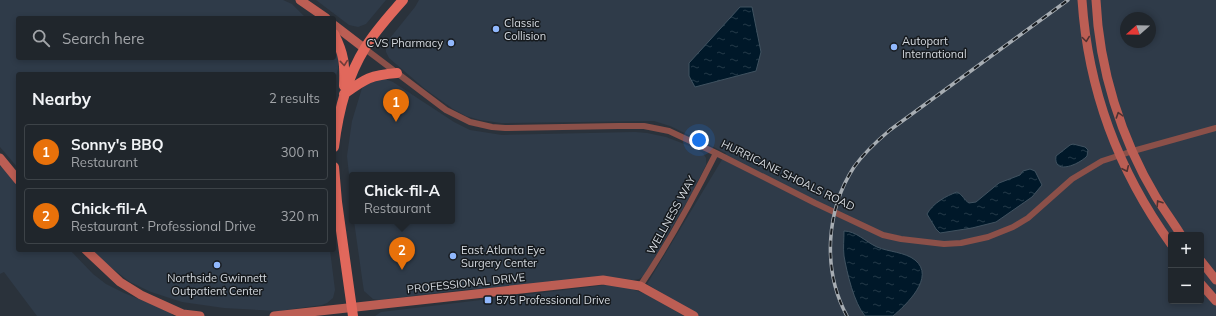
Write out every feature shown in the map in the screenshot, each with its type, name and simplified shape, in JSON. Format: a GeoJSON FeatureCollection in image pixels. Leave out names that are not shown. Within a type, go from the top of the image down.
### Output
{"type":"FeatureCollection","features":[{"type":"Feature","properties":{"kind":"main road"},"geometry":{"type":"LineString","coordinates":[[336,132],[344,94],[364,48],[403,0]]}},
{"type":"Feature","properties":{"kind":"main road"},"geometry":{"type":"LineString","coordinates":[[336,38],[341,48],[345,64],[344,94]]}},
{"type":"Feature","properties":{"kind":"main road"},"geometry":{"type":"LineString","coordinates":[[344,94],[370,77],[397,73]]}},
{"type":"Feature","properties":{"kind":"main road"},"geometry":{"type":"LineString","coordinates":[[336,190],[353,312]]}},
{"type":"Feature","properties":{"kind":"street"},"geometry":{"type":"LineString","coordinates":[[1082,0],[1086,40],[1091,68],[1101,105],[1120,155],[1133,183],[1150,213],[1168,240]]}},
{"type":"Feature","properties":{"kind":"street"},"geometry":{"type":"LineString","coordinates":[[1096,0],[1101,43],[1118,115],[1132,151],[1155,196],[1179,232]]}},
{"type":"Feature","properties":{"kind":"street"},"geometry":{"type":"LineString","coordinates":[[302,1],[323,16]]}},
{"type":"Feature","properties":{"kind":"street","name":"HURRICANE SHOALS ROAD"},"geometry":{"type":"LineString","coordinates":[[336,26],[446,110],[458,117],[481,126],[492,128],[644,126],[665,130],[678,134],[815,203],[883,235],[901,239],[944,244],[988,237],[1013,227],[1028,218],[1062,186],[1081,172],[1102,161],[1132,151],[1216,128]]}},
{"type":"Feature","properties":{"kind":"street","name":"WELLNESS WAY"},"geometry":{"type":"LineString","coordinates":[[640,286],[660,257],[684,216],[716,153]]}},
{"type":"Feature","properties":{"kind":"street"},"geometry":{"type":"LineString","coordinates":[[0,158],[16,178]]}},
{"type":"Feature","properties":{"kind":"street"},"geometry":{"type":"LineString","coordinates":[[88,252],[120,282],[141,295],[183,315],[200,316]]}},
{"type":"Feature","properties":{"kind":"street"},"geometry":{"type":"LineString","coordinates":[[1204,265],[1216,280]]}},
{"type":"Feature","properties":{"kind":"street","name":"PROFESSIONAL DRIVE"},"geometry":{"type":"LineString","coordinates":[[274,316],[353,312],[603,280],[640,286],[694,316]]}},
{"type":"Feature","properties":{"kind":"street"},"geometry":{"type":"LineString","coordinates":[[1204,287],[1216,301]]}},
{"type":"Feature","properties":{"kind":"shaded area"},"geometry":{"type":"Polygon","coordinates":[[[0,0],[283,0],[292,4],[304,16],[16,16],[16,60],[336,60],[336,49],[339,57],[336,76],[336,72],[16,72],[16,166],[0,147],[0,0]]]}},
{"type":"Feature","properties":{"kind":"shaded area"},"geometry":{"type":"Polygon","coordinates":[[[316,0],[386,0],[366,24],[358,27],[349,25],[316,0]]]}},
{"type":"Feature","properties":{"kind":"shaded area"},"geometry":{"type":"Polygon","coordinates":[[[419,0],[1216,0],[1216,316],[699,316],[647,284],[726,153],[670,126],[654,121],[501,123],[466,116],[453,109],[425,89],[389,58],[386,52],[386,43],[419,0]]]}},
{"type":"Feature","properties":{"kind":"shaded area"},"geometry":{"type":"Polygon","coordinates":[[[385,79],[393,82],[454,122],[470,130],[502,135],[647,133],[666,137],[692,147],[703,153],[706,158],[706,165],[692,193],[644,276],[639,279],[633,280],[611,277],[591,278],[485,291],[471,289],[379,300],[373,299],[364,291],[354,224],[455,224],[455,172],[349,172],[349,175],[347,156],[352,121],[362,88],[370,82],[385,79]]]}},
{"type":"Feature","properties":{"kind":"shaded area"},"geometry":{"type":"Polygon","coordinates":[[[0,166],[4,168],[16,183],[16,252],[72,252],[93,274],[106,284],[157,306],[173,316],[37,316],[4,272],[0,274],[0,166]]]}},
{"type":"Feature","properties":{"kind":"shaded area"},"geometry":{"type":"Polygon","coordinates":[[[94,252],[330,252],[335,290],[333,298],[322,305],[279,311],[224,308],[182,302],[151,292],[130,282],[100,259],[94,252]]]}},
{"type":"Feature","properties":{"kind":"shaded area"},"geometry":{"type":"Polygon","coordinates":[[[606,285],[623,286],[646,294],[684,316],[375,316],[381,312],[606,285]]]}},
{"type":"Feature","properties":{"kind":"water"},"geometry":{"type":"Polygon","coordinates":[[[740,7],[752,7],[761,52],[756,71],[695,87],[689,76],[689,63],[740,7]]]}},
{"type":"Feature","properties":{"kind":"water"},"geometry":{"type":"Polygon","coordinates":[[[1073,144],[1085,147],[1088,150],[1087,156],[1073,165],[1063,167],[1059,166],[1056,162],[1056,156],[1073,144]]]}},
{"type":"Feature","properties":{"kind":"water"},"geometry":{"type":"Polygon","coordinates":[[[1030,169],[1035,171],[1042,185],[1032,197],[996,222],[972,228],[940,233],[927,214],[940,200],[957,192],[969,203],[976,202],[999,183],[1020,175],[1023,171],[1030,169]]]}},
{"type":"Feature","properties":{"kind":"water"},"geometry":{"type":"Polygon","coordinates":[[[844,231],[853,233],[877,247],[911,257],[921,267],[921,282],[917,290],[905,305],[893,316],[865,316],[861,310],[852,288],[845,263],[844,231]]]}},
{"type":"Feature","properties":{"kind":"railway"},"geometry":{"type":"LineString","coordinates":[[847,316],[839,298],[834,279],[831,260],[831,240],[833,221],[838,202],[854,167],[871,147],[890,130],[1068,0]]}},
{"type":"Feature","properties":{"kind":"place","name":"Classic Collision"},"geometry":{"type":"Point","coordinates":[496,29]}},
{"type":"Feature","properties":{"kind":"place","name":"CVS Pharmacy"},"geometry":{"type":"Point","coordinates":[451,43]}},
{"type":"Feature","properties":{"kind":"place","name":"Autopart International"},"geometry":{"type":"Point","coordinates":[894,47]}},
{"type":"Feature","properties":{"kind":"place","name":"Sonny's BBQ"},"geometry":{"type":"Point","coordinates":[396,122]}},
{"type":"Feature","properties":{"kind":"place","name":"East Atlanta Eye Surgery Center"},"geometry":{"type":"Point","coordinates":[453,256]}},
{"type":"Feature","properties":{"kind":"place","name":"Northside Gwinnett Outpatient Center"},"geometry":{"type":"Point","coordinates":[217,265]}},
{"type":"Feature","properties":{"kind":"place","name":"Chick-fil-A"},"geometry":{"type":"Point","coordinates":[402,270]}},
{"type":"Feature","properties":{"kind":"place","name":"575 Professional Drive"},"geometry":{"type":"Point","coordinates":[488,300]}}]}
